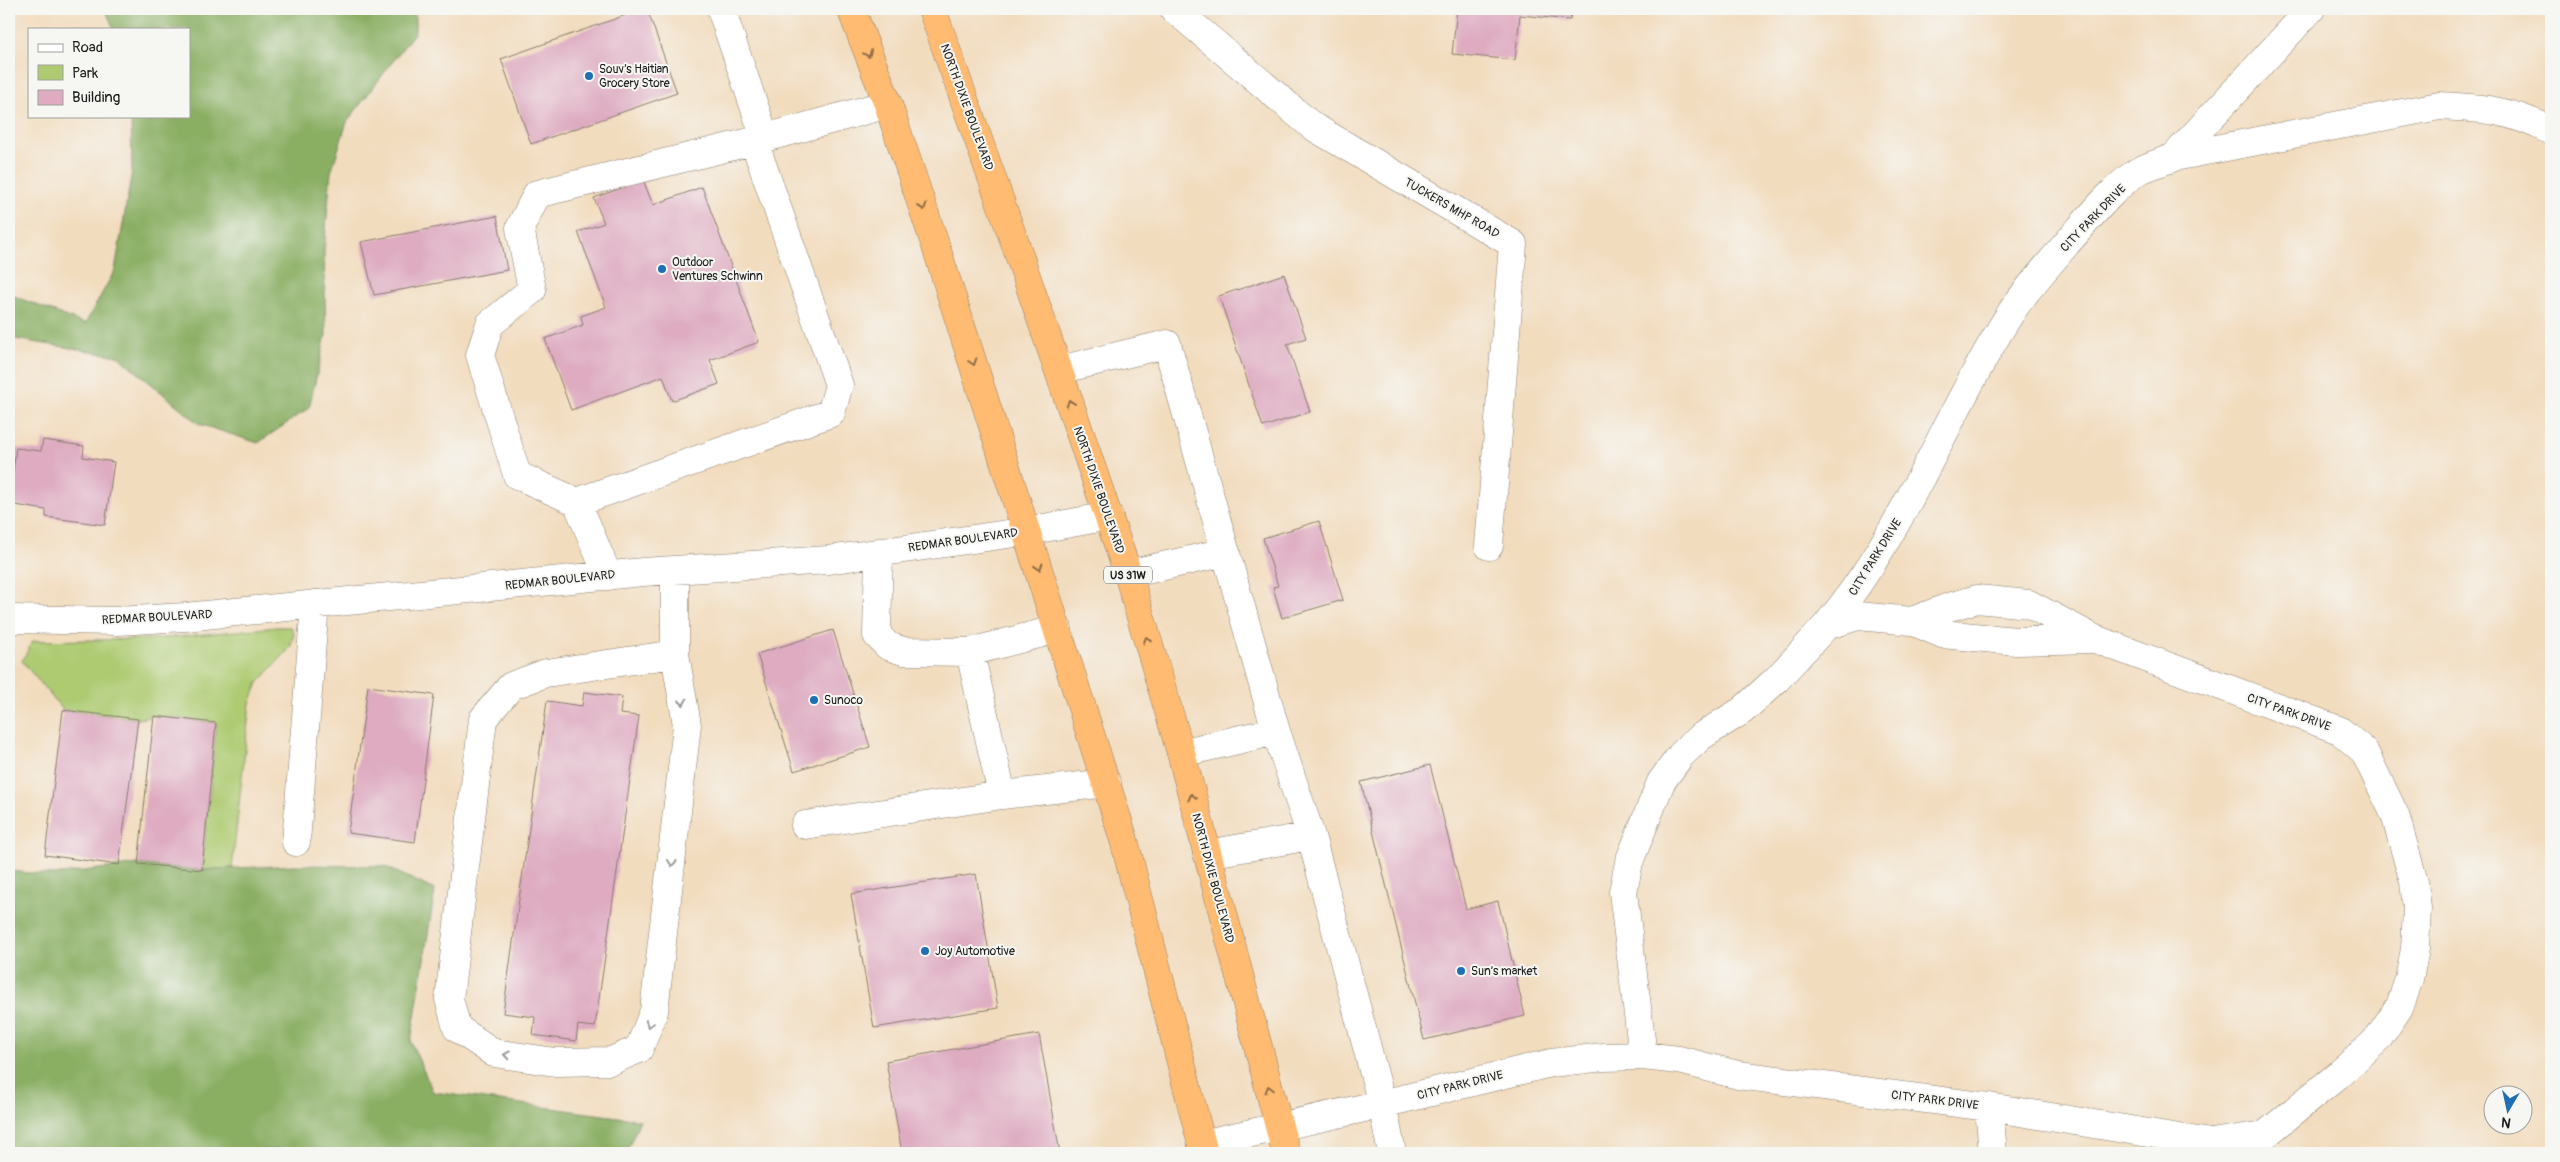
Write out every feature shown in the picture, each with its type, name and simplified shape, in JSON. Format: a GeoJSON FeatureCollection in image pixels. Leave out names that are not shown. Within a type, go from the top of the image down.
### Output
{"type":"FeatureCollection","features":[{"type":"Feature","properties":{"kind":"highway"},"geometry":{"type":"LineString","coordinates":[[851,9],[888,104],[1028,531],[1124,840],[1203,1149]]}},
{"type":"Feature","properties":{"kind":"highway","name":"NORTH DIXIE BOULEVARD"},"geometry":{"type":"LineString","coordinates":[[932,9],[1059,370],[1128,574],[1181,753],[1286,1153]]}},
{"type":"Feature","properties":{"kind":"street"},"geometry":{"type":"LineString","coordinates":[[576,502],[831,413],[839,385],[759,140],[721,9]]}},
{"type":"Feature","properties":{"kind":"street","name":"TUCKERS MHP ROAD"},"geometry":{"type":"LineString","coordinates":[[1174,9],[1312,126],[1513,244],[1489,546]]}},
{"type":"Feature","properties":{"kind":"street"},"geometry":{"type":"LineString","coordinates":[[2174,157],[2311,9]]}},
{"type":"Feature","properties":{"kind":"street"},"geometry":{"type":"LineString","coordinates":[[608,576],[576,502],[517,475],[480,354],[490,324],[532,290],[520,228],[537,194],[759,140],[888,104]]}},
{"type":"Feature","properties":{"kind":"street","name":"CITY PARK DRIVE"},"geometry":{"type":"LineString","coordinates":[[1643,1056],[1623,892],[1628,862],[1661,782],[1681,755],[1700,737],[1743,710],[1777,679],[1826,626],[1854,592],[1890,536],[2011,312],[2052,261],[2110,197],[2138,172],[2174,157],[2439,106],[2482,108],[2524,117],[2551,131]]}},
{"type":"Feature","properties":{"kind":"street"},"geometry":{"type":"LineString","coordinates":[[1059,370],[1167,344],[1276,731],[1311,836],[1382,1104],[1392,1153]]}},
{"type":"Feature","properties":{"kind":"street","name":"REDMAR BOULEVARD"},"geometry":{"type":"LineString","coordinates":[[9,619],[117,621],[185,617],[608,576],[828,560],[1028,531],[1109,516]]}},
{"type":"Feature","properties":{"kind":"street"},"geometry":{"type":"LineString","coordinates":[[879,552],[877,635],[888,646],[903,651],[970,652],[1058,629]]}},
{"type":"Feature","properties":{"kind":"street"},"geometry":{"type":"LineString","coordinates":[[1128,574],[1226,552]]}},
{"type":"Feature","properties":{"kind":"street"},"geometry":{"type":"LineString","coordinates":[[675,654],[546,673],[511,686],[483,719],[449,999],[458,1028],[494,1053],[555,1062],[611,1061],[639,1049],[654,1011],[687,725],[675,654],[676,570]]}},
{"type":"Feature","properties":{"kind":"street","name":"CITY PARK DRIVE"},"geometry":{"type":"LineString","coordinates":[[1203,1149],[1279,1127],[1551,1063],[1604,1057],[1643,1056],[1679,1060],[1738,1075],[1989,1107],[2210,1143],[2265,1134],[2337,1076],[2378,1039],[2400,1006],[2409,979],[2415,949],[2417,908],[2406,852],[2395,815],[2364,751],[2339,730],[2096,639],[2029,604],[1976,599],[1912,621],[1858,616],[1826,626]]}},
{"type":"Feature","properties":{"kind":"street"},"geometry":{"type":"LineString","coordinates":[[296,842],[314,604]]}},
{"type":"Feature","properties":{"kind":"street"},"geometry":{"type":"LineString","coordinates":[[1912,621],[1942,634],[2016,642],[2096,639]]}},
{"type":"Feature","properties":{"kind":"street"},"geometry":{"type":"LineString","coordinates":[[970,652],[1002,795]]}},
{"type":"Feature","properties":{"kind":"street"},"geometry":{"type":"LineString","coordinates":[[1181,753],[1276,731]]}},
{"type":"Feature","properties":{"kind":"street"},"geometry":{"type":"LineString","coordinates":[[805,825],[1002,795],[1106,783]]}},
{"type":"Feature","properties":{"kind":"street"},"geometry":{"type":"LineString","coordinates":[[1206,854],[1311,836]]}},
{"type":"Feature","properties":{"kind":"street"},"geometry":{"type":"LineString","coordinates":[[1989,1107],[1993,1153]]}},
{"type":"Feature","properties":{"kind":"street","name":"CITY PARK DRIVE"},"geometry":{"type":"LineString","coordinates":[[2227,1140],[2258,1153]]}},
{"type":"Feature","properties":{"kind":"green space"},"geometry":{"type":"Polygon","coordinates":[[[105,9],[415,9],[415,32],[347,122],[331,172],[324,251],[326,335],[309,408],[258,443],[199,424],[118,356],[9,338],[9,294],[85,324],[115,270],[132,171],[131,118],[190,118],[190,28],[114,28],[105,9]]]}},
{"type":"Feature","properties":{"kind":"green space"},"geometry":{"type":"Polygon","coordinates":[[[291,627],[294,634],[290,648],[258,683],[250,703],[232,868],[202,870],[216,723],[154,716],[138,719],[63,710],[22,661],[33,641],[155,639],[291,627]]]}},
{"type":"Feature","properties":{"kind":"green space"},"geometry":{"type":"Polygon","coordinates":[[[138,864],[202,870],[294,865],[384,866],[435,890],[411,1042],[433,1092],[640,1120],[626,1153],[370,1153],[278,1149],[190,1153],[9,1153],[9,871],[53,875],[138,864]]]}},
{"type":"Feature","properties":{"kind":"green space"},"geometry":{"type":"Polygon","coordinates":[[[278,1149],[370,1153],[167,1153],[278,1149]]]}},
{"type":"Feature","properties":{"kind":"building","name":"Souv’s Haitian Grocery Store"},"geometry":{"type":"Polygon","coordinates":[[[647,9],[677,93],[531,144],[501,59],[647,9]]]}},
{"type":"Feature","properties":{"kind":"building"},"geometry":{"type":"Polygon","coordinates":[[[1457,9],[1572,9],[1570,20],[1520,15],[1515,60],[1452,54],[1457,9]]]}},
{"type":"Feature","properties":{"kind":"building","name":"Outdoor Ventures Schwinn"},"geometry":{"type":"Polygon","coordinates":[[[643,180],[653,205],[702,187],[759,342],[710,360],[719,384],[672,401],[663,376],[571,410],[545,339],[583,325],[581,316],[606,307],[578,232],[604,223],[594,198],[643,180]]]}},
{"type":"Feature","properties":{"kind":"building"},"geometry":{"type":"Polygon","coordinates":[[[497,216],[507,270],[374,295],[361,242],[497,216]]]}},
{"type":"Feature","properties":{"kind":"building"},"geometry":{"type":"Polygon","coordinates":[[[1284,274],[1306,338],[1287,344],[1310,412],[1263,427],[1219,296],[1284,274]]]}},
{"type":"Feature","properties":{"kind":"building"},"geometry":{"type":"Polygon","coordinates":[[[43,440],[84,446],[83,457],[114,462],[105,525],[46,517],[46,510],[9,504],[16,448],[41,451],[43,440]]]}},
{"type":"Feature","properties":{"kind":"building"},"geometry":{"type":"Polygon","coordinates":[[[1319,521],[1343,600],[1282,618],[1273,587],[1278,586],[1263,538],[1319,521]]]}},
{"type":"Feature","properties":{"kind":"building","name":"Sunoco"},"geometry":{"type":"Polygon","coordinates":[[[833,630],[870,747],[794,771],[757,654],[833,630]]]}},
{"type":"Feature","properties":{"kind":"building"},"geometry":{"type":"Polygon","coordinates":[[[368,686],[434,695],[415,842],[348,833],[368,686]]]}},
{"type":"Feature","properties":{"kind":"building"},"geometry":{"type":"Polygon","coordinates":[[[584,692],[622,697],[620,714],[639,716],[595,1027],[578,1025],[576,1041],[533,1035],[535,1017],[503,1013],[547,701],[582,706],[584,692]]]}},
{"type":"Feature","properties":{"kind":"building"},"geometry":{"type":"Polygon","coordinates":[[[63,710],[138,719],[119,865],[45,855],[63,710]]]}},
{"type":"Feature","properties":{"kind":"building"},"geometry":{"type":"Polygon","coordinates":[[[154,716],[216,723],[202,870],[138,864],[154,716]]]}},
{"type":"Feature","properties":{"kind":"building"},"geometry":{"type":"Polygon","coordinates":[[[1430,765],[1466,909],[1498,901],[1525,1016],[1424,1040],[1361,782],[1430,765]]]}},
{"type":"Feature","properties":{"kind":"building","name":"Joy Automotive"},"geometry":{"type":"Polygon","coordinates":[[[976,874],[998,1008],[874,1028],[851,894],[976,874]]]}},
{"type":"Feature","properties":{"kind":"building"},"geometry":{"type":"Polygon","coordinates":[[[1039,1034],[1060,1153],[902,1153],[886,1061],[1039,1034]]]}},
{"type":"Feature","properties":{"kind":"place","name":"Souv’s Haitian Grocery Store"},"geometry":{"type":"Point","coordinates":[589,76]}},
{"type":"Feature","properties":{"kind":"place","name":"Outdoor Ventures Schwinn"},"geometry":{"type":"Point","coordinates":[662,269]}},
{"type":"Feature","properties":{"kind":"place","name":"Sunoco"},"geometry":{"type":"Point","coordinates":[814,700]}},
{"type":"Feature","properties":{"kind":"place","name":"Joy Automotive"},"geometry":{"type":"Point","coordinates":[925,951]}},
{"type":"Feature","properties":{"kind":"place","name":"Sun’s market"},"geometry":{"type":"Point","coordinates":[1461,971]}}]}
